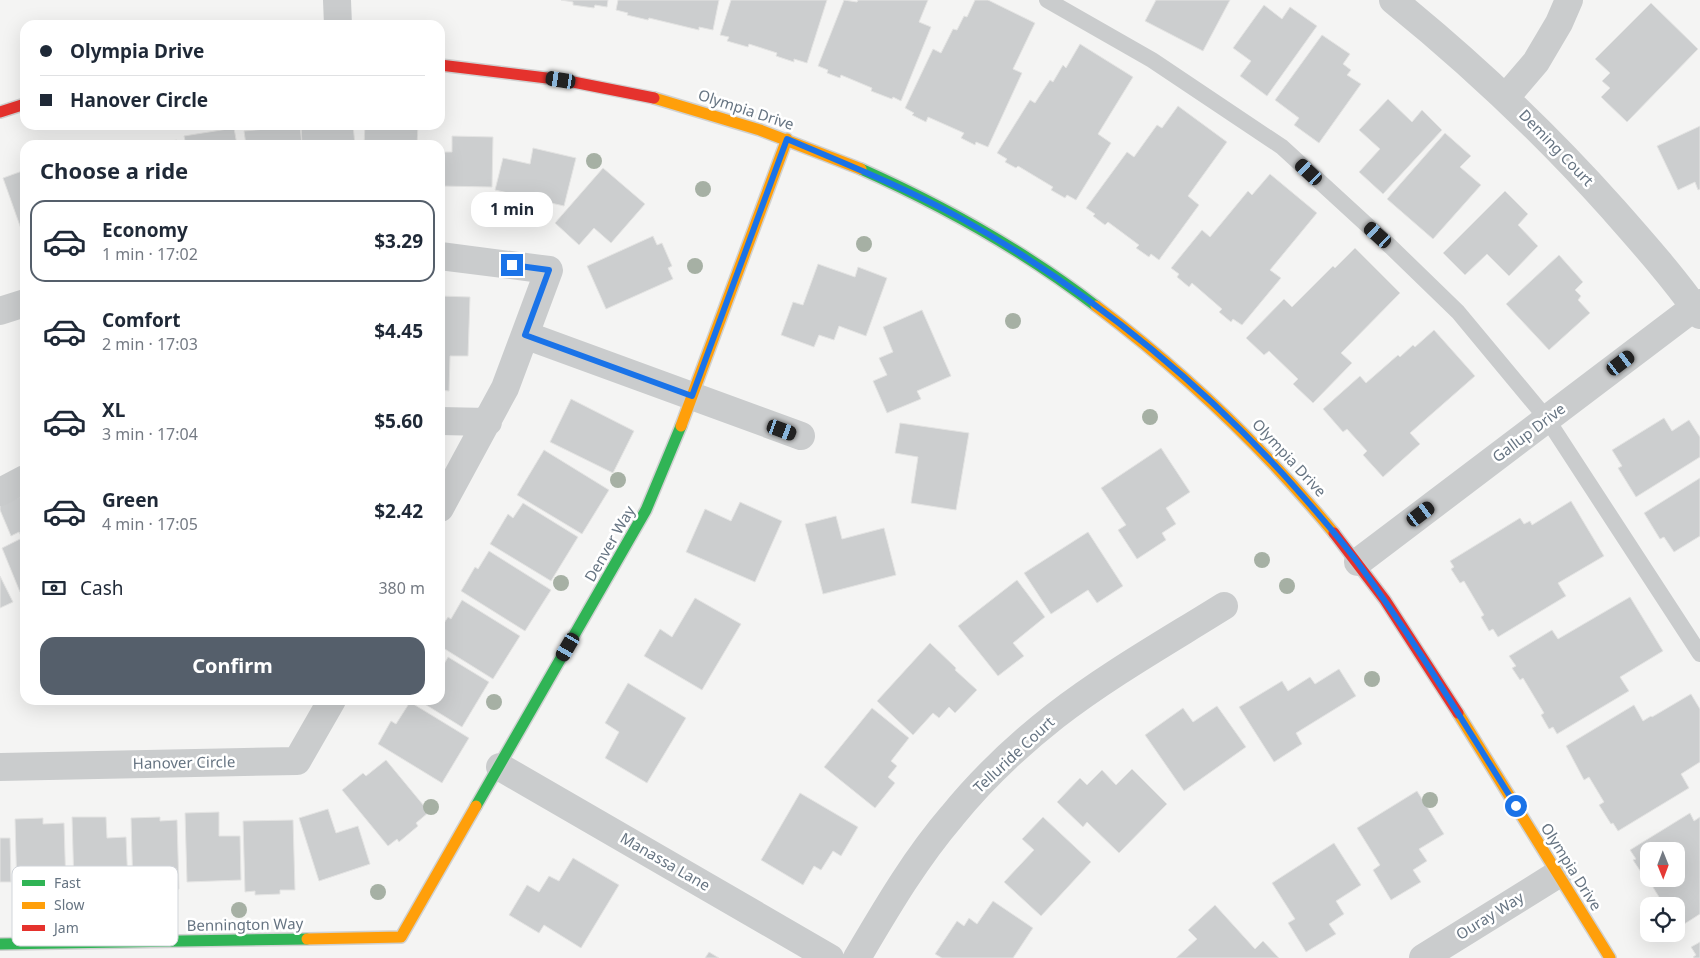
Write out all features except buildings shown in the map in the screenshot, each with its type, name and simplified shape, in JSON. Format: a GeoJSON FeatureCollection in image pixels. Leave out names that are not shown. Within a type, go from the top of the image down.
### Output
{"type":"FeatureCollection","features":[{"type":"Feature","properties":{"kind":"street"},"geometry":{"type":"LineString","coordinates":[[337,0],[338,20]]}},
{"type":"Feature","properties":{"kind":"street","name":"Deming Court"},"geometry":{"type":"LineString","coordinates":[[1393,0],[1438,37],[1506,98],[1576,167],[1698,308]]}},
{"type":"Feature","properties":{"kind":"street"},"geometry":{"type":"LineString","coordinates":[[1506,98],[1536,62],[1559,23],[1569,0]]}},
{"type":"Feature","properties":{"kind":"street","name":"Olympia Drive"},"geometry":{"type":"LineString","coordinates":[[445,65],[509,71],[596,85],[682,106],[787,139],[883,179],[961,219],[1037,264],[1109,314],[1177,370],[1242,430],[1316,510],[1358,562],[1410,637],[1610,958]]}},
{"type":"Feature","properties":{"kind":"street"},"geometry":{"type":"LineString","coordinates":[[0,112],[20,106]]}},
{"type":"Feature","properties":{"kind":"street","name":"Denver Way"},"geometry":{"type":"LineString","coordinates":[[401,938],[646,510],[672,450],[787,139]]}},
{"type":"Feature","properties":{"kind":"street"},"geometry":{"type":"LineString","coordinates":[[445,256],[549,270],[506,388],[445,499]]}},
{"type":"Feature","properties":{"kind":"street"},"geometry":{"type":"LineString","coordinates":[[0,311],[20,304]]}},
{"type":"Feature","properties":{"kind":"street","name":"Gallup Drive"},"geometry":{"type":"LineString","coordinates":[[1358,562],[1698,308]]}},
{"type":"Feature","properties":{"kind":"street"},"geometry":{"type":"LineString","coordinates":[[525,335],[801,436]]}},
{"type":"Feature","properties":{"kind":"street"},"geometry":{"type":"LineString","coordinates":[[445,421],[488,422]]}},
{"type":"Feature","properties":{"kind":"street"},"geometry":{"type":"LineString","coordinates":[[0,492],[20,482]]}},
{"type":"Feature","properties":{"kind":"street","name":"Telluride Court"},"geometry":{"type":"LineString","coordinates":[[857,958],[908,874],[951,816],[1001,763],[1056,716],[1092,690],[1224,606]]}},
{"type":"Feature","properties":{"kind":"street","name":"Hanover Circle"},"geometry":{"type":"LineString","coordinates":[[0,767],[297,761],[329,705]]}},
{"type":"Feature","properties":{"kind":"street","name":"Manassa Lane"},"geometry":{"type":"LineString","coordinates":[[500,767],[830,958]]}},
{"type":"Feature","properties":{"kind":"street","name":"Ouray Way"},"geometry":{"type":"LineString","coordinates":[[1423,958],[1558,874]]}},
{"type":"Feature","properties":{"kind":"street","name":"Bennington Way"},"geometry":{"type":"LineString","coordinates":[[178,941],[401,938]]}},
{"type":"Feature","properties":{"kind":"lane"},"geometry":{"type":"LineString","coordinates":[[1047,0],[1152,60],[1282,147],[1391,247],[1458,312],[1547,419],[1700,654]]}},
{"type":"Feature","properties":{"kind":"traffic: fast"},"geometry":{"type":"LineString","coordinates":[[861,169],[923,198],[983,231],[1041,267],[1096,306]]}},
{"type":"Feature","properties":{"kind":"traffic: fast"},"geometry":{"type":"LineString","coordinates":[[476,806],[646,510],[681,426]]}},
{"type":"Feature","properties":{"kind":"traffic: fast"},"geometry":{"type":"LineString","coordinates":[[178,941],[307,939]]}},
{"type":"Feature","properties":{"kind":"traffic: fast"},"geometry":{"type":"LineString","coordinates":[[0,944],[12,944]]}},
{"type":"Feature","properties":{"kind":"traffic: slow"},"geometry":{"type":"LineString","coordinates":[[654,98],[760,130],[861,169]]}},
{"type":"Feature","properties":{"kind":"traffic: slow"},"geometry":{"type":"LineString","coordinates":[[681,426],[787,139]]}},
{"type":"Feature","properties":{"kind":"traffic: slow"},"geometry":{"type":"LineString","coordinates":[[1096,306],[1161,358],[1222,413],[1280,471],[1334,533]]}},
{"type":"Feature","properties":{"kind":"traffic: slow"},"geometry":{"type":"LineString","coordinates":[[1458,713],[1610,958]]}},
{"type":"Feature","properties":{"kind":"traffic: slow"},"geometry":{"type":"LineString","coordinates":[[307,939],[401,937],[476,806]]}},
{"type":"Feature","properties":{"kind":"traffic: jam"},"geometry":{"type":"LineString","coordinates":[[445,66],[563,80],[654,98]]}},
{"type":"Feature","properties":{"kind":"traffic: jam"},"geometry":{"type":"LineString","coordinates":[[0,112],[20,106]]}},
{"type":"Feature","properties":{"kind":"traffic: jam"},"geometry":{"type":"LineString","coordinates":[[1334,533],[1385,600],[1458,713]]}},
{"type":"Feature","properties":{"kind":"route"},"geometry":{"type":"LineString","coordinates":[[512,265],[549,270],[525,335],[692,396],[787,139],[883,179],[961,219],[1037,264],[1109,314],[1177,370],[1242,430],[1316,510],[1358,562],[1410,637],[1516,806]]}}]}
